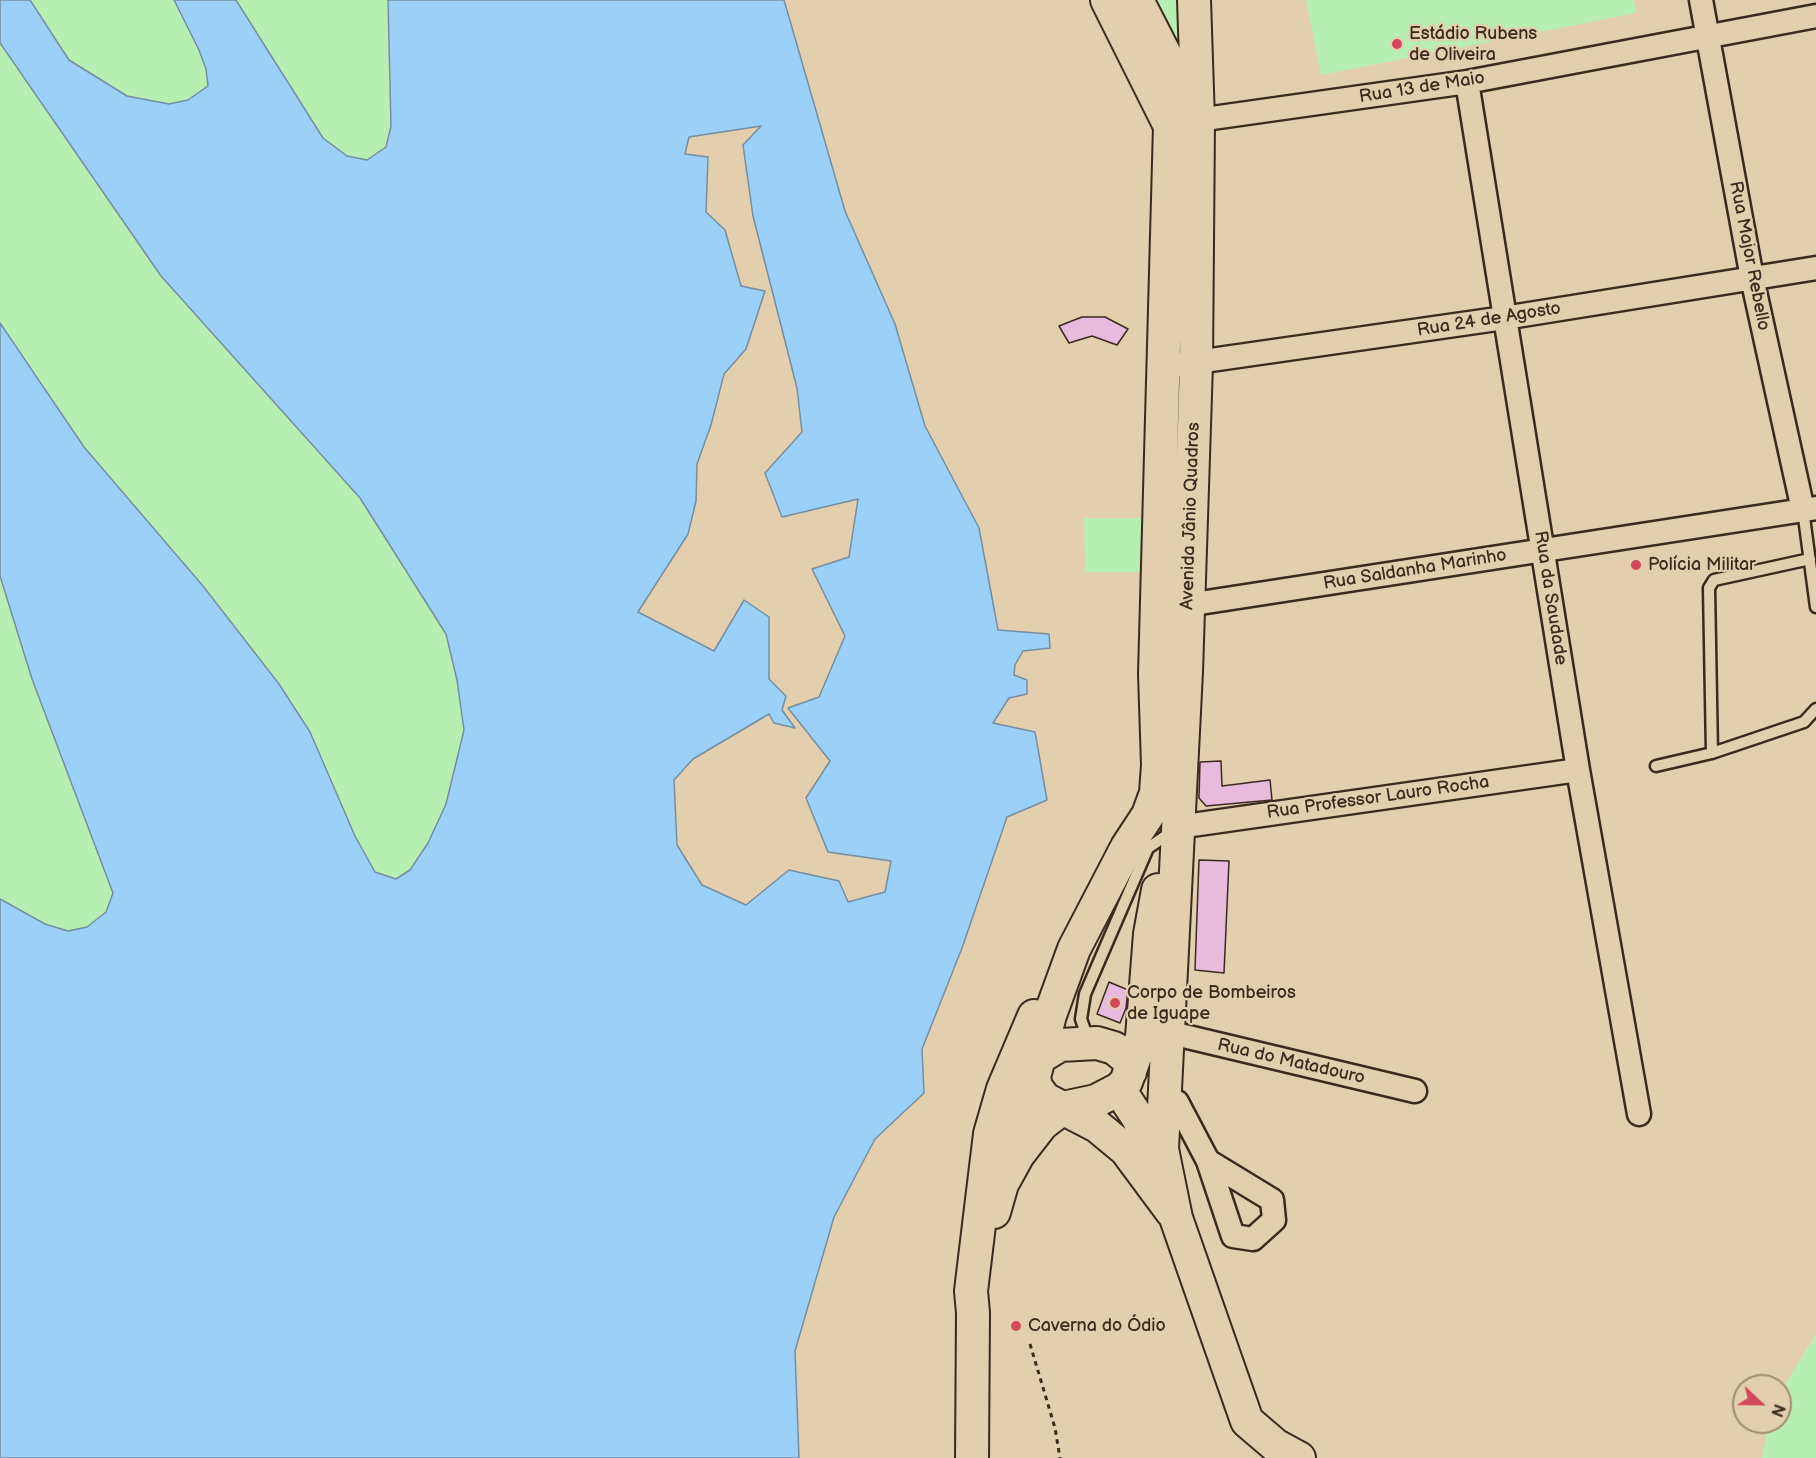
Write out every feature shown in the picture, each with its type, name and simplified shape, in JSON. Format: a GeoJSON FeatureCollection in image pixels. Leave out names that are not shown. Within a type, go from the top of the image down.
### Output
{"type":"FeatureCollection","features":[{"type":"Feature","properties":{"kind":"main road"},"geometry":{"type":"LineString","coordinates":[[1107,0],[1184,123]]}},
{"type":"Feature","properties":{"kind":"main road"},"geometry":{"type":"LineString","coordinates":[[1137,0],[1184,123]]}},
{"type":"Feature","properties":{"kind":"main road","name":"Avenida Jânio Quadros"},"geometry":{"type":"LineString","coordinates":[[1155,1035],[1176,860],[1186,672],[1172,608],[1161,367],[1194,0]]}},
{"type":"Feature","properties":{"kind":"main road","name":"Avenida Jânio Quadros"},"geometry":{"type":"LineString","coordinates":[[1074,949],[1120,884],[1156,793],[1158,765],[1155,674],[1172,608],[1196,364],[1184,123]]}},
{"type":"Feature","properties":{"kind":"main road"},"geometry":{"type":"LineString","coordinates":[[1155,674],[1186,672]]}},
{"type":"Feature","properties":{"kind":"main road"},"geometry":{"type":"LineString","coordinates":[[1074,949],[1050,1015],[1038,1072],[1045,1099],[1096,1126],[1126,1150],[1176,1218]]}},
{"type":"Feature","properties":{"kind":"main road"},"geometry":{"type":"LineString","coordinates":[[972,1458],[973,1313],[971,1291],[990,1134],[1003,1089],[1041,998],[1074,949]]}},
{"type":"Feature","properties":{"kind":"main road"},"geometry":{"type":"LineString","coordinates":[[971,1291],[1002,1184],[1018,1155],[1042,1124],[1063,1108],[1096,1101],[1124,1081],[1155,1035]]}},
{"type":"Feature","properties":{"kind":"main road"},"geometry":{"type":"LineString","coordinates":[[1155,1035],[1164,1097],[1162,1149],[1171,1184],[1176,1218],[1247,1421],[1275,1446],[1299,1458]]}},
{"type":"Feature","properties":{"kind":"main road"},"geometry":{"type":"LineString","coordinates":[[1138,1118],[1143,1066],[1155,1035]]}},
{"type":"Feature","properties":{"kind":"main road"},"geometry":{"type":"LineString","coordinates":[[986,1178],[998,1148],[1038,1072],[1060,1046],[1089,1042],[1114,1048],[1129,1060],[1124,1081],[1138,1118],[1171,1184]]}},
{"type":"Feature","properties":{"kind":"main road"},"geometry":{"type":"LineString","coordinates":[[1096,1126],[1138,1118],[1164,1097]]}},
{"type":"Feature","properties":{"kind":"street","name":"Rua Major Rebello"},"geometry":{"type":"LineString","coordinates":[[1701,0],[1752,278],[1810,509]]}},
{"type":"Feature","properties":{"kind":"street","name":"Rua 13 de Maio"},"geometry":{"type":"LineString","coordinates":[[1184,123],[1467,82],[1816,16]]}},
{"type":"Feature","properties":{"kind":"street","name":"Rua da Saudade"},"geometry":{"type":"LineString","coordinates":[[1467,82],[1578,770],[1639,1114]]}},
{"type":"Feature","properties":{"kind":"street","name":"Rua 24 de Agosto"},"geometry":{"type":"LineString","coordinates":[[1161,367],[1196,364],[1504,318],[1816,268]]}},
{"type":"Feature","properties":{"kind":"street","name":"Rua Saldanha Marinho"},"geometry":{"type":"LineString","coordinates":[[1172,608],[1810,509]]}},
{"type":"Feature","properties":{"kind":"street","name":"Rua Professor Lauro Rocha"},"geometry":{"type":"LineString","coordinates":[[1178,827],[1578,770]]}},
{"type":"Feature","properties":{"kind":"street","name":"Rua do Matadouro"},"geometry":{"type":"LineString","coordinates":[[1155,1035],[1414,1091]]}},
{"type":"Feature","properties":{"kind":"street"},"geometry":{"type":"LineString","coordinates":[[1164,1097],[1177,1102],[1208,1161]]}},
{"type":"Feature","properties":{"kind":"lane"},"geometry":{"type":"LineString","coordinates":[[1810,509],[1809,559],[1816,607]]}},
{"type":"Feature","properties":{"kind":"lane"},"geometry":{"type":"LineString","coordinates":[[1712,753],[1709,588],[1714,580],[1809,559]]}},
{"type":"Feature","properties":{"kind":"lane"},"geometry":{"type":"LineString","coordinates":[[1656,766],[1712,753],[1804,722],[1816,709]]}},
{"type":"Feature","properties":{"kind":"lane"},"geometry":{"type":"LineString","coordinates":[[1089,1042],[1081,1018],[1085,994],[1120,884],[1149,848],[1178,827]]}},
{"type":"Feature","properties":{"kind":"path"},"geometry":{"type":"LineString","coordinates":[[1030,1344],[1055,1428],[1060,1458]]}},
{"type":"Feature","properties":{"kind":"green space"},"geometry":{"type":"Polygon","coordinates":[[[0,0],[736,0],[689,137],[671,144],[696,501],[688,534],[638,612],[714,651],[744,600],[769,617],[769,679],[786,696],[770,714],[693,759],[674,780],[677,845],[702,885],[746,905],[789,870],[839,881],[848,902],[885,892],[891,861],[828,852],[872,737],[853,533],[858,499],[782,517],[765,473],[802,432],[797,388],[753,216],[891,496],[921,953],[0,1250],[0,43],[150,261],[0,0]]]}},
{"type":"Feature","properties":{"kind":"green space"},"geometry":{"type":"Polygon","coordinates":[[[1147,0],[1188,0],[1188,24],[1177,58],[1147,0]]]}},
{"type":"Feature","properties":{"kind":"green space","name":"Estádio Rubens de Oliveira"},"geometry":{"type":"Polygon","coordinates":[[[1306,0],[1634,0],[1636,13],[1321,75],[1306,0]]]}},
{"type":"Feature","properties":{"kind":"green space"},"geometry":{"type":"Polygon","coordinates":[[[1084,518],[1144,518],[1144,572],[1085,572],[1084,518]]]}},
{"type":"Feature","properties":{"kind":"green space"},"geometry":{"type":"Polygon","coordinates":[[[1816,1334],[1816,1458],[1762,1458],[1767,1434],[1792,1434],[1791,1374],[1816,1334]]]}},
{"type":"Feature","properties":{"kind":"water"},"geometry":{"type":"Polygon","coordinates":[[[0,0],[30,0],[69,60],[127,96],[169,104],[188,100],[208,86],[206,69],[199,50],[174,0],[236,0],[323,138],[347,156],[367,160],[386,147],[391,126],[388,0],[784,0],[845,211],[895,324],[925,426],[979,528],[998,630],[1049,634],[1050,648],[1023,651],[1015,665],[1014,675],[1027,680],[1027,694],[1009,698],[993,723],[1035,732],[1047,800],[1007,817],[962,948],[922,1049],[924,1093],[875,1139],[834,1217],[795,1351],[799,1458],[0,1458],[0,899],[45,924],[68,931],[87,927],[106,912],[113,893],[32,679],[0,576],[0,323],[84,447],[203,586],[279,684],[310,732],[355,836],[375,872],[396,879],[410,870],[428,843],[446,804],[464,730],[457,680],[446,634],[360,498],[161,276],[0,43],[0,0]],[[761,126],[689,137],[685,154],[708,157],[706,212],[725,230],[741,286],[765,291],[746,349],[724,374],[711,425],[697,464],[696,501],[688,534],[638,612],[714,651],[744,600],[769,617],[769,679],[786,696],[782,710],[795,728],[774,723],[769,714],[693,759],[674,780],[677,845],[702,885],[746,905],[789,870],[839,881],[848,902],[885,892],[891,861],[828,852],[806,798],[830,761],[788,708],[819,697],[845,636],[812,569],[849,557],[858,499],[782,517],[765,473],[802,432],[797,388],[753,216],[743,145],[761,126]]]}},
{"type":"Feature","properties":{"kind":"building"},"geometry":{"type":"Polygon","coordinates":[[[1082,317],[1105,317],[1128,329],[1117,345],[1092,336],[1069,343],[1059,326],[1082,317]]]}},
{"type":"Feature","properties":{"kind":"building"},"geometry":{"type":"Polygon","coordinates":[[[1221,761],[1222,786],[1270,780],[1272,800],[1206,806],[1199,798],[1200,762],[1221,761]]]}},
{"type":"Feature","properties":{"kind":"building"},"geometry":{"type":"Polygon","coordinates":[[[1199,860],[1229,861],[1224,973],[1195,970],[1199,860]]]}},
{"type":"Feature","properties":{"kind":"building","name":"Corpo de Bombeiros de Iguape"},"geometry":{"type":"Polygon","coordinates":[[[1109,982],[1128,990],[1126,1008],[1120,1023],[1097,1014],[1109,982]]]}},
{"type":"Feature","properties":{"kind":"place","name":"Estádio Rubens de Oliveira"},"geometry":{"type":"Point","coordinates":[1397,44]}},
{"type":"Feature","properties":{"kind":"place","name":"Polícia Militar"},"geometry":{"type":"Point","coordinates":[1636,565]}},
{"type":"Feature","properties":{"kind":"place","name":"Corpo de Bombeiros de Iguape"},"geometry":{"type":"Point","coordinates":[1115,1003]}},
{"type":"Feature","properties":{"kind":"place","name":"Caverna do Ódio"},"geometry":{"type":"Point","coordinates":[1016,1326]}}]}
